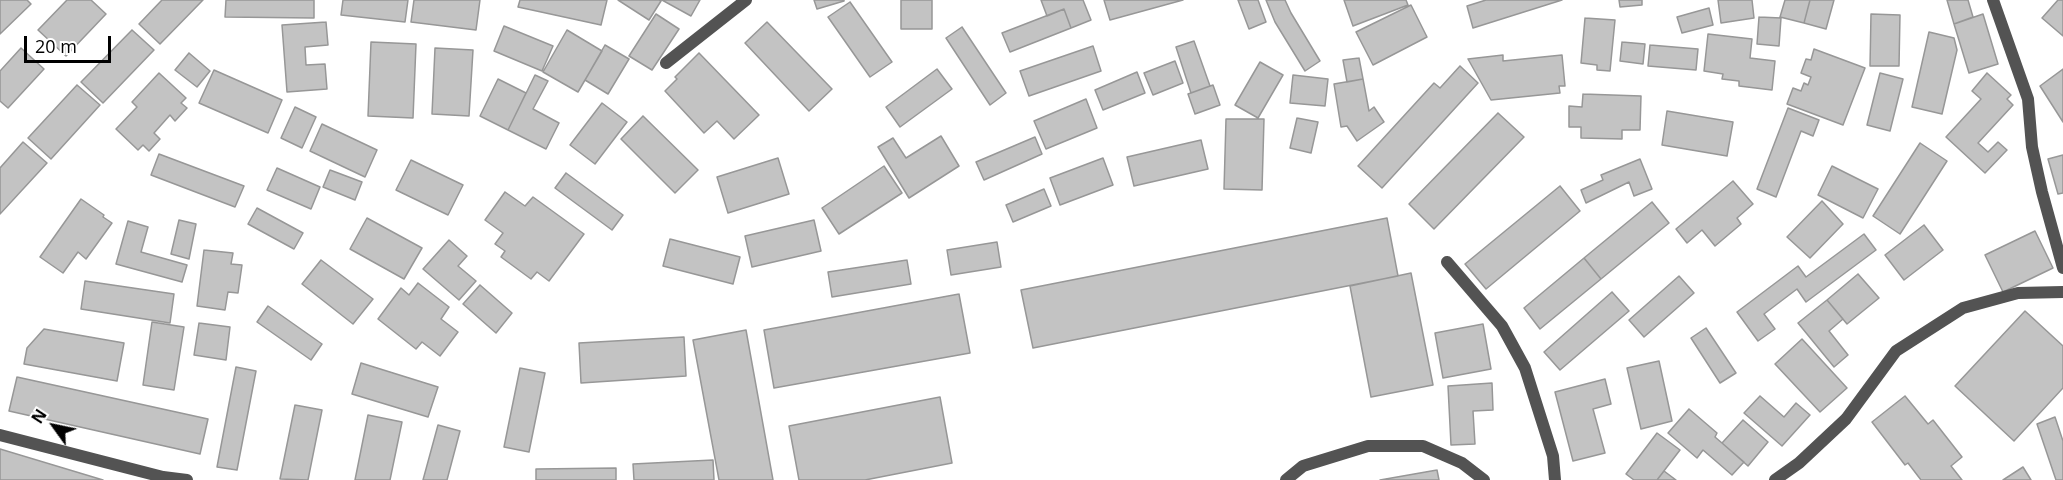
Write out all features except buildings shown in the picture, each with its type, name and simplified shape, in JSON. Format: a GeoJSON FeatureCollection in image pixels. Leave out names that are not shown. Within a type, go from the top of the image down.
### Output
{"type":"FeatureCollection","features":[{"type":"Feature","properties":{"kind":"street"},"geometry":{"type":"LineString","coordinates":[[666,63],[746,0]]}},
{"type":"Feature","properties":{"kind":"street"},"geometry":{"type":"LineString","coordinates":[[1993,0],[2028,99],[2032,147],[2063,268]]}},
{"type":"Feature","properties":{"kind":"street"},"geometry":{"type":"LineString","coordinates":[[1447,262],[1502,326],[1525,368],[1552,456],[1555,480]]}},
{"type":"Feature","properties":{"kind":"street"},"geometry":{"type":"LineString","coordinates":[[1774,480],[1799,463],[1846,419],[1896,351],[1963,308],[2018,292],[2063,292]]}},
{"type":"Feature","properties":{"kind":"street"},"geometry":{"type":"LineString","coordinates":[[0,435],[164,477],[187,480]]}},
{"type":"Feature","properties":{"kind":"street"},"geometry":{"type":"LineString","coordinates":[[1286,480],[1303,466],[1368,446],[1423,446],[1462,463],[1484,480]]}}]}
